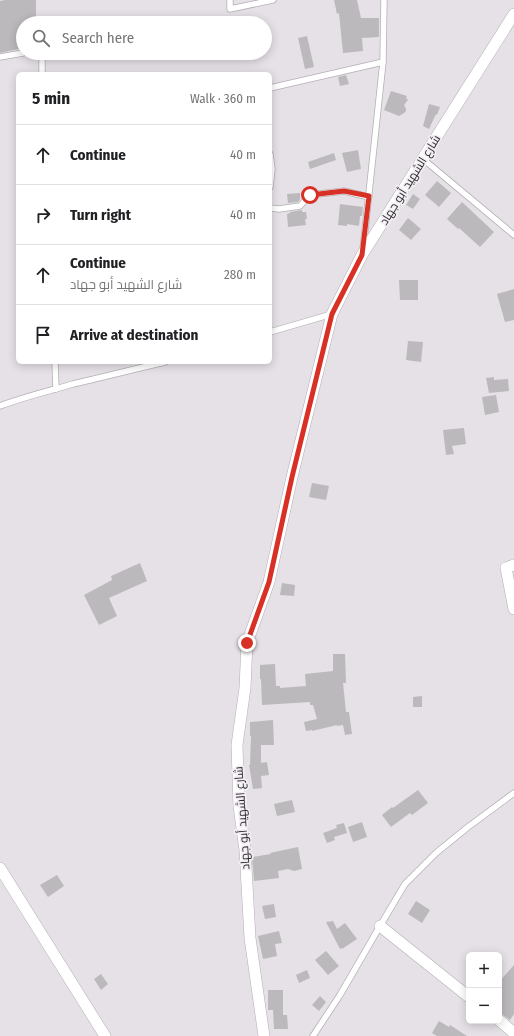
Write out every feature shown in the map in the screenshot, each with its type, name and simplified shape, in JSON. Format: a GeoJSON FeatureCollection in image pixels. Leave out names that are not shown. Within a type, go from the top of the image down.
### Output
{"type":"FeatureCollection","features":[{"type":"Feature","properties":{"kind":"street","name":"شارع الشهيد أبو جهاد"},"geometry":{"type":"LineString","coordinates":[[264,1036],[250,938],[244,850],[238,806],[237,745],[245,688],[247,643],[269,582],[292,477],[332,314],[362,255],[514,14]]}},
{"type":"Feature","properties":{"kind":"street"},"geometry":{"type":"LineString","coordinates":[[514,565],[506,568],[514,609]]}},
{"type":"Feature","properties":{"kind":"street"},"geometry":{"type":"LineString","coordinates":[[0,868],[105,1036]]}},
{"type":"Feature","properties":{"kind":"street"},"geometry":{"type":"LineString","coordinates":[[380,926],[466,994]]}},
{"type":"Feature","properties":{"kind":"street"},"geometry":{"type":"LineString","coordinates":[[502,1023],[514,1033]]}},
{"type":"Feature","properties":{"kind":"lane"},"geometry":{"type":"LineString","coordinates":[[230,0],[230,9],[274,0]]}},
{"type":"Feature","properties":{"kind":"lane"},"geometry":{"type":"LineString","coordinates":[[362,255],[383,62],[384,0]]}},
{"type":"Feature","properties":{"kind":"lane"},"geometry":{"type":"LineString","coordinates":[[0,57],[16,54]]}},
{"type":"Feature","properties":{"kind":"lane"},"geometry":{"type":"LineString","coordinates":[[42,60],[42,72]]}},
{"type":"Feature","properties":{"kind":"lane"},"geometry":{"type":"LineString","coordinates":[[272,88],[383,62]]}},
{"type":"Feature","properties":{"kind":"lane"},"geometry":{"type":"LineString","coordinates":[[423,159],[514,235]]}},
{"type":"Feature","properties":{"kind":"lane"},"geometry":{"type":"LineString","coordinates":[[272,208],[279,209],[300,206],[310,195],[344,191],[369,196]]}},
{"type":"Feature","properties":{"kind":"lane"},"geometry":{"type":"LineString","coordinates":[[272,331],[332,314]]}},
{"type":"Feature","properties":{"kind":"lane"},"geometry":{"type":"LineString","coordinates":[[55,364],[56,389]]}},
{"type":"Feature","properties":{"kind":"lane"},"geometry":{"type":"LineString","coordinates":[[0,406],[18,399],[156,364]]}},
{"type":"Feature","properties":{"kind":"lane"},"geometry":{"type":"LineString","coordinates":[[313,1036],[340,995],[405,884],[436,853],[514,792]]}},
{"type":"Feature","properties":{"kind":"building"},"geometry":{"type":"Polygon","coordinates":[[[36,0],[36,16],[16,16],[16,50],[0,53],[0,1],[36,0]]]}},
{"type":"Feature","properties":{"kind":"building"},"geometry":{"type":"Polygon","coordinates":[[[334,0],[357,0],[361,18],[379,18],[379,37],[362,38],[363,51],[343,53],[339,13],[337,14],[334,0]]]}},
{"type":"Feature","properties":{"kind":"building"},"geometry":{"type":"Polygon","coordinates":[[[307,36],[314,67],[305,69],[298,38],[307,36]]]}},
{"type":"Feature","properties":{"kind":"building"},"geometry":{"type":"Polygon","coordinates":[[[346,75],[349,84],[340,86],[338,77],[346,75]]]}},
{"type":"Feature","properties":{"kind":"building"},"geometry":{"type":"Polygon","coordinates":[[[391,91],[407,96],[406,98],[408,100],[404,105],[406,111],[399,116],[384,110],[391,91]]]}},
{"type":"Feature","properties":{"kind":"building"},"geometry":{"type":"Polygon","coordinates":[[[429,104],[440,107],[429,129],[423,126],[429,104]]]}},
{"type":"Feature","properties":{"kind":"building"},"geometry":{"type":"Polygon","coordinates":[[[358,150],[361,169],[347,172],[342,153],[358,150]]]}},
{"type":"Feature","properties":{"kind":"building"},"geometry":{"type":"Polygon","coordinates":[[[334,153],[336,160],[310,169],[308,162],[334,153]]]}},
{"type":"Feature","properties":{"kind":"building"},"geometry":{"type":"Polygon","coordinates":[[[437,181],[451,193],[439,207],[425,195],[437,181]]]}},
{"type":"Feature","properties":{"kind":"building"},"geometry":{"type":"Polygon","coordinates":[[[300,193],[300,199],[298,202],[288,203],[287,194],[300,193]]]}},
{"type":"Feature","properties":{"kind":"building"},"geometry":{"type":"Polygon","coordinates":[[[413,194],[420,199],[413,209],[406,205],[413,194]]]}},
{"type":"Feature","properties":{"kind":"building"},"geometry":{"type":"Polygon","coordinates":[[[462,202],[494,232],[480,247],[447,219],[462,202]]]}},
{"type":"Feature","properties":{"kind":"building"},"geometry":{"type":"Polygon","coordinates":[[[340,204],[363,207],[359,226],[347,224],[347,226],[338,225],[340,204]]]}},
{"type":"Feature","properties":{"kind":"building"},"geometry":{"type":"Polygon","coordinates":[[[302,210],[302,212],[306,212],[306,225],[288,227],[287,214],[302,210]]]}},
{"type":"Feature","properties":{"kind":"building"},"geometry":{"type":"Polygon","coordinates":[[[408,218],[421,229],[411,240],[399,230],[408,218]]]}},
{"type":"Feature","properties":{"kind":"building"},"geometry":{"type":"Polygon","coordinates":[[[399,280],[418,280],[418,300],[400,300],[399,280]]]}},
{"type":"Feature","properties":{"kind":"building"},"geometry":{"type":"Polygon","coordinates":[[[514,289],[514,320],[505,322],[497,294],[514,289]]]}},
{"type":"Feature","properties":{"kind":"building"},"geometry":{"type":"Polygon","coordinates":[[[408,341],[423,342],[421,362],[406,360],[408,341]]]}},
{"type":"Feature","properties":{"kind":"building"},"geometry":{"type":"Polygon","coordinates":[[[494,377],[494,380],[508,379],[509,391],[489,393],[486,378],[494,377]]]}},
{"type":"Feature","properties":{"kind":"building"},"geometry":{"type":"Polygon","coordinates":[[[496,395],[499,412],[485,415],[482,397],[496,395]]]}},
{"type":"Feature","properties":{"kind":"building"},"geometry":{"type":"Polygon","coordinates":[[[464,428],[466,444],[452,446],[454,454],[446,455],[443,430],[464,428]]]}},
{"type":"Feature","properties":{"kind":"building"},"geometry":{"type":"Polygon","coordinates":[[[312,483],[329,486],[326,500],[309,497],[312,483]]]}},
{"type":"Feature","properties":{"kind":"building"},"geometry":{"type":"Polygon","coordinates":[[[140,563],[147,581],[109,598],[117,616],[99,625],[84,595],[112,580],[111,576],[140,563]]]}},
{"type":"Feature","properties":{"kind":"building"},"geometry":{"type":"Polygon","coordinates":[[[282,583],[295,585],[294,596],[280,595],[282,583]]]}},
{"type":"Feature","properties":{"kind":"building"},"geometry":{"type":"Polygon","coordinates":[[[333,654],[345,654],[346,683],[343,683],[346,712],[349,712],[352,734],[345,735],[343,725],[306,731],[304,722],[317,719],[313,705],[310,705],[310,702],[262,705],[260,665],[275,664],[276,686],[280,686],[280,688],[306,686],[305,674],[333,671],[333,654]]]}},
{"type":"Feature","properties":{"kind":"building"},"geometry":{"type":"Polygon","coordinates":[[[422,696],[422,707],[413,707],[413,697],[422,696]]]}},
{"type":"Feature","properties":{"kind":"building"},"geometry":{"type":"Polygon","coordinates":[[[273,720],[274,745],[261,745],[261,763],[267,762],[269,775],[261,776],[262,788],[253,789],[249,765],[251,736],[250,722],[273,720]]]}},
{"type":"Feature","properties":{"kind":"building"},"geometry":{"type":"Polygon","coordinates":[[[418,790],[428,803],[412,815],[410,813],[391,827],[382,815],[418,790]]]}},
{"type":"Feature","properties":{"kind":"building"},"geometry":{"type":"Polygon","coordinates":[[[292,800],[295,812],[277,816],[274,804],[292,800]]]}},
{"type":"Feature","properties":{"kind":"building"},"geometry":{"type":"Polygon","coordinates":[[[362,822],[367,837],[353,842],[348,827],[362,822]]]}},
{"type":"Feature","properties":{"kind":"building"},"geometry":{"type":"Polygon","coordinates":[[[344,823],[347,833],[334,837],[335,840],[327,843],[323,833],[337,828],[336,825],[344,823]]]}},
{"type":"Feature","properties":{"kind":"building"},"geometry":{"type":"Polygon","coordinates":[[[298,847],[302,869],[294,871],[288,869],[278,871],[279,878],[254,881],[252,857],[298,847]]]}},
{"type":"Feature","properties":{"kind":"building"},"geometry":{"type":"Polygon","coordinates":[[[57,875],[64,886],[48,897],[40,885],[57,875]]]}},
{"type":"Feature","properties":{"kind":"building"},"geometry":{"type":"Polygon","coordinates":[[[416,901],[430,910],[422,923],[408,914],[416,901]]]}},
{"type":"Feature","properties":{"kind":"building"},"geometry":{"type":"Polygon","coordinates":[[[274,904],[276,917],[265,919],[262,906],[274,904]]]}},
{"type":"Feature","properties":{"kind":"building"},"geometry":{"type":"Polygon","coordinates":[[[333,921],[337,929],[345,923],[357,939],[340,949],[326,922],[333,921]]]}},
{"type":"Feature","properties":{"kind":"building"},"geometry":{"type":"Polygon","coordinates":[[[279,931],[282,943],[275,944],[277,956],[263,959],[258,936],[279,931]]]}},
{"type":"Feature","properties":{"kind":"building"},"geometry":{"type":"Polygon","coordinates":[[[326,951],[339,966],[328,975],[315,960],[326,951]]]}},
{"type":"Feature","properties":{"kind":"building"},"geometry":{"type":"Polygon","coordinates":[[[514,965],[514,1014],[510,1020],[502,1014],[502,979],[514,965]]]}},
{"type":"Feature","properties":{"kind":"building"},"geometry":{"type":"Polygon","coordinates":[[[307,970],[310,978],[299,983],[296,975],[307,970]]]}},
{"type":"Feature","properties":{"kind":"building"},"geometry":{"type":"Polygon","coordinates":[[[101,974],[108,984],[101,990],[94,979],[101,974]]]}},
{"type":"Feature","properties":{"kind":"building"},"geometry":{"type":"Polygon","coordinates":[[[268,990],[283,990],[283,1015],[287,1015],[288,1029],[274,1029],[273,1010],[268,1010],[268,990]]]}},
{"type":"Feature","properties":{"kind":"building"},"geometry":{"type":"Polygon","coordinates":[[[320,996],[326,1002],[319,1011],[312,1005],[320,996]]]}},
{"type":"Feature","properties":{"kind":"building"},"geometry":{"type":"Polygon","coordinates":[[[439,1021],[449,1027],[450,1025],[467,1036],[437,1036],[432,1033],[439,1021]]]}},
{"type":"Feature","properties":{"kind":"route"},"geometry":{"type":"LineString","coordinates":[[247,643],[269,582],[292,477],[332,314],[362,255],[369,196],[344,191],[310,195]]}}]}
